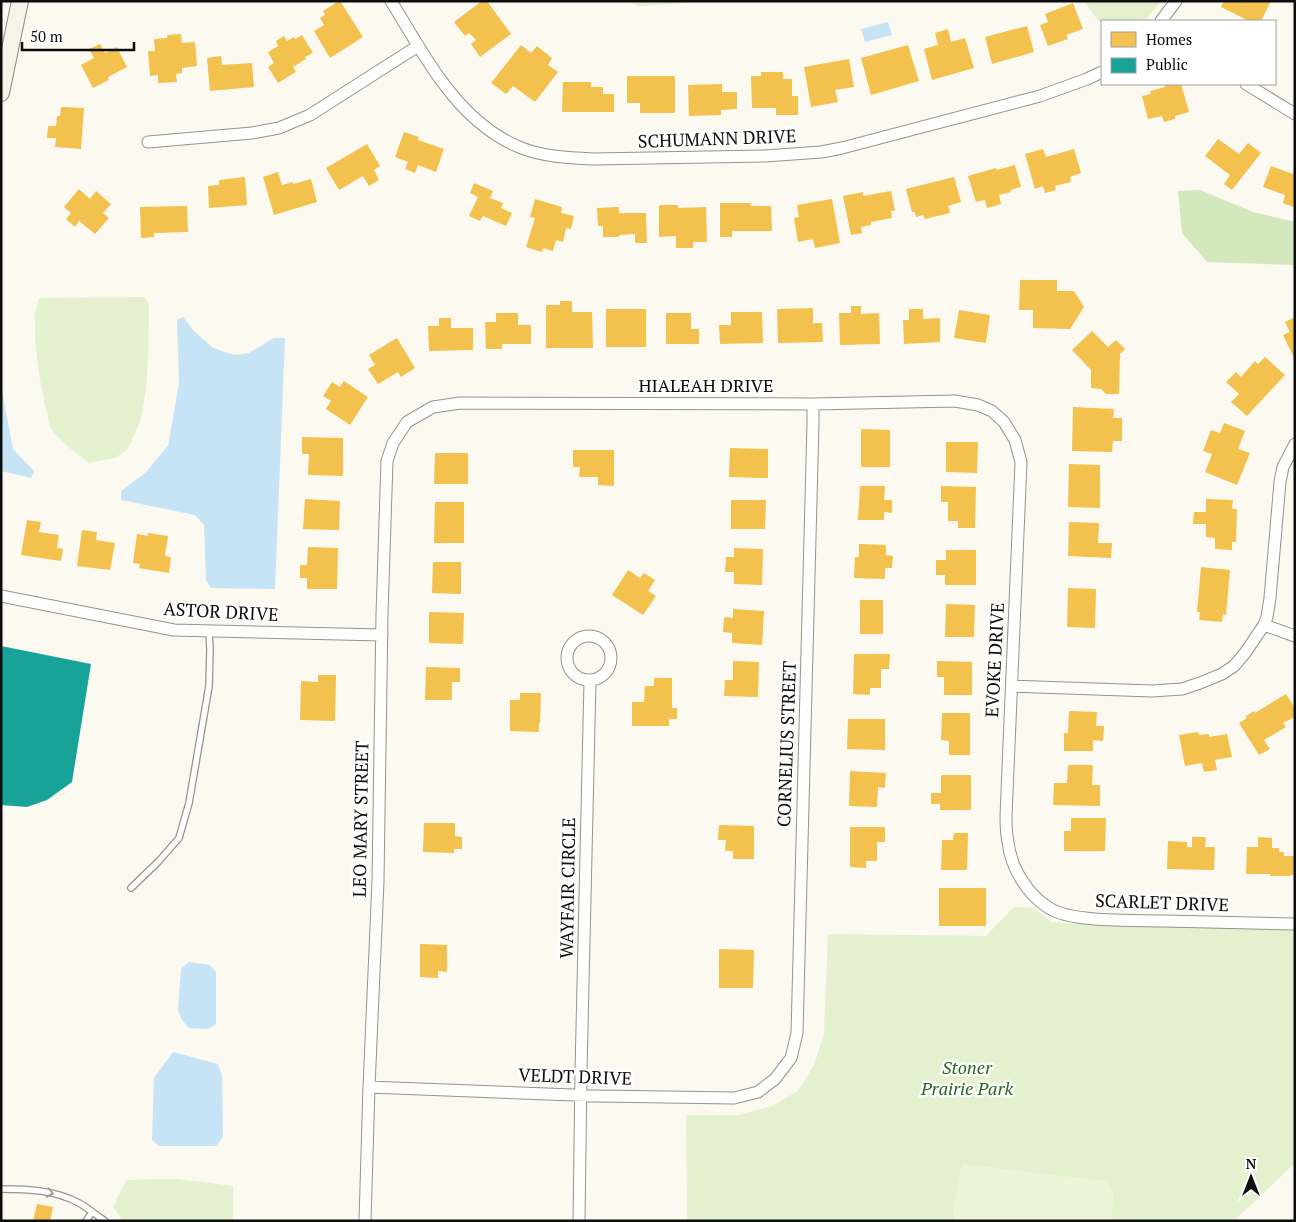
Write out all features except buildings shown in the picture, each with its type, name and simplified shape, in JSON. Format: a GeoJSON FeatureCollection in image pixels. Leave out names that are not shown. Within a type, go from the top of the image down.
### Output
{"type":"FeatureCollection","features":[{"type":"Feature","properties":{"kind":"street"},"geometry":{"type":"LineString","coordinates":[[1,93],[20,1]]}},
{"type":"Feature","properties":{"kind":"street","name":"SCHUMANN DRIVE"},"geometry":{"type":"LineString","coordinates":[[391,1],[449,92],[470,115],[496,134],[520,148],[568,158],[765,156],[821,152],[1040,96],[1101,72]]}},
{"type":"Feature","properties":{"kind":"street"},"geometry":{"type":"LineString","coordinates":[[1164,20],[1176,1]]}},
{"type":"Feature","properties":{"kind":"street"},"geometry":{"type":"LineString","coordinates":[[148,142],[252,133],[279,128],[310,115],[418,46]]}},
{"type":"Feature","properties":{"kind":"street"},"geometry":{"type":"LineString","coordinates":[[1248,85],[1295,114]]}},
{"type":"Feature","properties":{"kind":"street","name":"HIALEAH DRIVE"},"geometry":{"type":"LineString","coordinates":[[407,422],[433,407],[460,403],[813,404],[955,401],[978,405],[992,411],[1004,422]]}},
{"type":"Feature","properties":{"kind":"street","name":"CORNELIUS STREET"},"geometry":{"type":"LineString","coordinates":[[775,1079],[791,1058],[797,1033],[813,404]]}},
{"type":"Feature","properties":{"kind":"street","name":"LEO MARY STREET"},"geometry":{"type":"LineString","coordinates":[[365,1221],[378,881],[387,461],[393,443],[407,422]]}},
{"type":"Feature","properties":{"kind":"street","name":"EVOKE DRIVE"},"geometry":{"type":"LineString","coordinates":[[1004,422],[1015,440],[1021,462],[1006,816],[1008,844],[1012,860],[1020,878],[1034,895]]}},
{"type":"Feature","properties":{"kind":"street"},"geometry":{"type":"LineString","coordinates":[[1012,686],[1152,690],[1182,688],[1222,674],[1234,666],[1264,625],[1267,617],[1280,482],[1284,467],[1295,444]]}},
{"type":"Feature","properties":{"kind":"street","name":"ASTOR DRIVE"},"geometry":{"type":"LineString","coordinates":[[1,596],[174,630],[382,635]]}},
{"type":"Feature","properties":{"kind":"street"},"geometry":{"type":"LineString","coordinates":[[1264,625],[1295,636]]}},
{"type":"Feature","properties":{"kind":"street","name":"WAYFAIR CIRCLE"},"geometry":{"type":"LineString","coordinates":[[579,1221],[580,1096],[590,680]]}},
{"type":"Feature","properties":{"kind":"street","name":"SCARLET DRIVE"},"geometry":{"type":"LineString","coordinates":[[1034,895],[1049,908],[1067,916],[1295,924]]}},
{"type":"Feature","properties":{"kind":"street","name":"VELDT DRIVE"},"geometry":{"type":"LineString","coordinates":[[369,1087],[580,1096],[734,1098],[758,1092],[775,1079]]}},
{"type":"Feature","properties":{"kind":"lane"},"geometry":{"type":"LineString","coordinates":[[131,888],[160,861],[179,838],[189,802],[209,686],[209,631]]}},
{"type":"Feature","properties":{"kind":"lane"},"geometry":{"type":"LineString","coordinates":[[1,1189],[28,1189],[51,1192],[81,1204],[105,1221]]}},
{"type":"Feature","properties":{"kind":"lane"},"geometry":{"type":"LineString","coordinates":[[86,1221],[92,1212]]}},
{"type":"Feature","properties":{"kind":"green space"},"geometry":{"type":"Polygon","coordinates":[[[628,1],[713,1],[639,6],[628,1]]]}},
{"type":"Feature","properties":{"kind":"green space"},"geometry":{"type":"Polygon","coordinates":[[[1083,1],[1161,1],[1146,20],[1101,20],[1101,24],[1083,1]]]}},
{"type":"Feature","properties":{"kind":"green space"},"geometry":{"type":"Polygon","coordinates":[[[1200,190],[1253,212],[1295,222],[1295,265],[1207,262],[1182,233],[1178,191],[1200,190]]]}},
{"type":"Feature","properties":{"kind":"green space"},"geometry":{"type":"Polygon","coordinates":[[[145,297],[149,306],[148,358],[146,389],[141,419],[128,449],[115,458],[89,463],[62,441],[49,425],[35,339],[36,310],[39,298],[145,297]]]}},
{"type":"Feature","properties":{"kind":"green space","name":"Stoner Prairie Park"},"geometry":{"type":"Polygon","coordinates":[[[1014,907],[1034,908],[1051,922],[1078,924],[1147,927],[1295,926],[1295,1163],[1234,1221],[687,1221],[686,1115],[739,1115],[772,1106],[798,1091],[814,1065],[824,1034],[828,934],[986,936],[1014,907]]]}},
{"type":"Feature","properties":{"kind":"green space"},"geometry":{"type":"Polygon","coordinates":[[[962,1164],[1105,1181],[1113,1191],[1112,1221],[955,1221],[953,1209],[962,1164]]]}},
{"type":"Feature","properties":{"kind":"green space"},"geometry":{"type":"Polygon","coordinates":[[[177,1179],[233,1186],[233,1221],[123,1221],[113,1207],[126,1180],[177,1179]]]}},
{"type":"Feature","properties":{"kind":"water"},"geometry":{"type":"Polygon","coordinates":[[[888,22],[892,35],[865,42],[861,29],[888,22]]]}},
{"type":"Feature","properties":{"kind":"water"},"geometry":{"type":"Polygon","coordinates":[[[183,317],[194,331],[213,348],[234,355],[249,353],[274,338],[285,338],[275,589],[211,588],[206,580],[204,525],[195,515],[121,500],[121,491],[144,474],[168,446],[179,383],[177,320],[183,317]]]}},
{"type":"Feature","properties":{"kind":"water"},"geometry":{"type":"Polygon","coordinates":[[[1,383],[13,449],[34,471],[31,478],[1,471],[1,383]]]}},
{"type":"Feature","properties":{"kind":"water"},"geometry":{"type":"Polygon","coordinates":[[[189,962],[210,965],[216,972],[216,1024],[208,1029],[189,1028],[182,1020],[178,1010],[181,969],[189,962]]]}},
{"type":"Feature","properties":{"kind":"water"},"geometry":{"type":"Polygon","coordinates":[[[173,1052],[218,1064],[222,1075],[223,1137],[216,1146],[159,1146],[152,1140],[154,1078],[173,1052]]]}}]}
